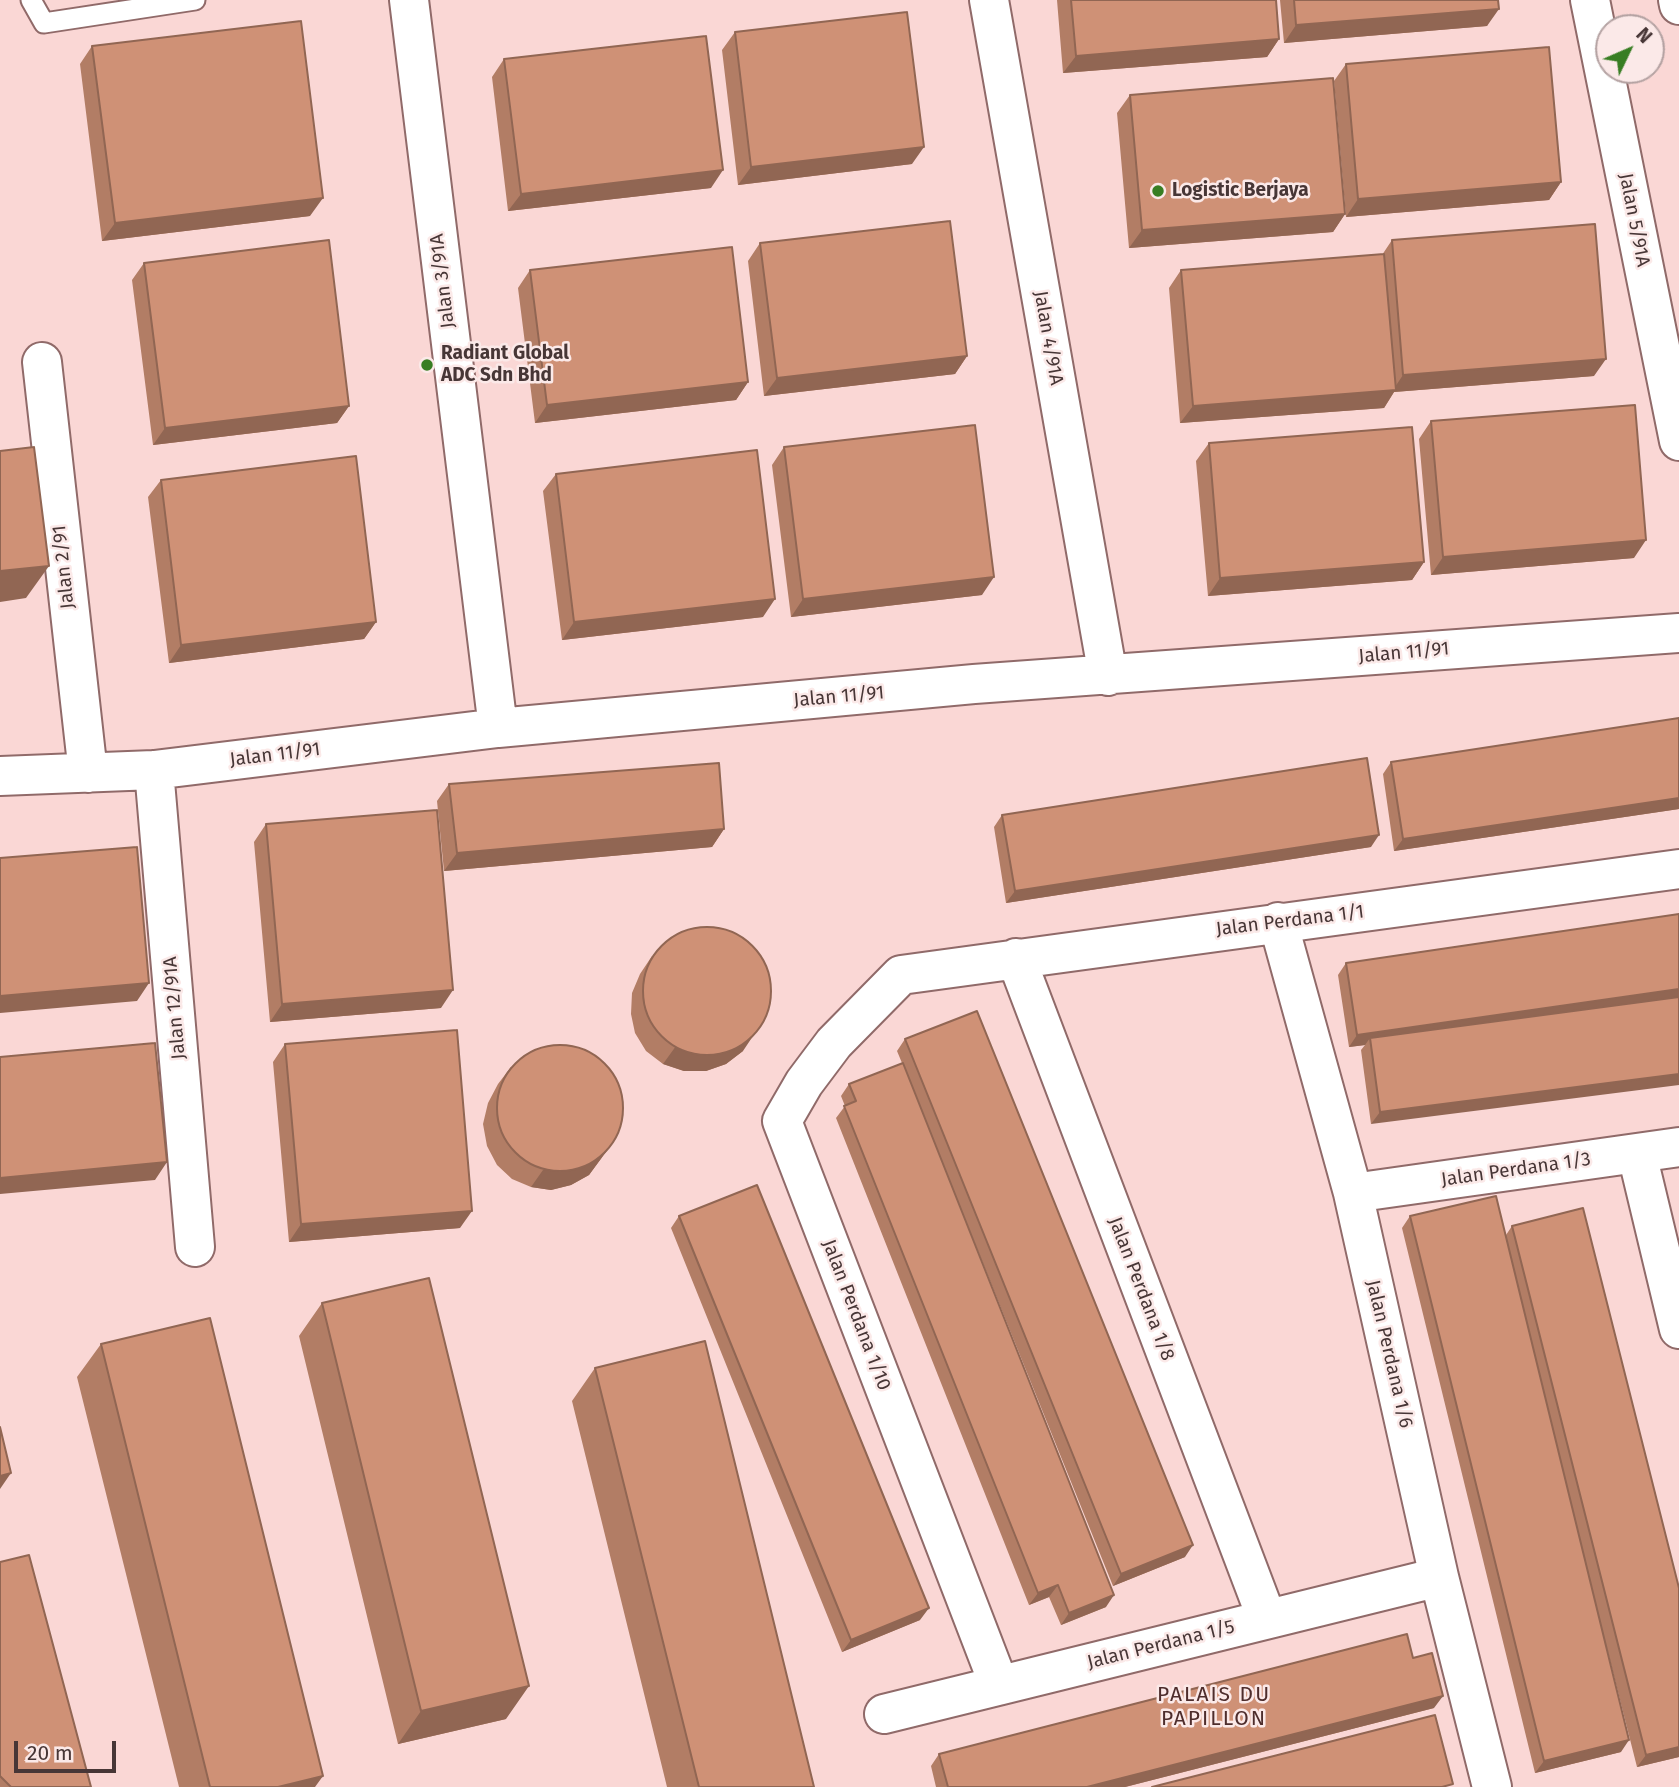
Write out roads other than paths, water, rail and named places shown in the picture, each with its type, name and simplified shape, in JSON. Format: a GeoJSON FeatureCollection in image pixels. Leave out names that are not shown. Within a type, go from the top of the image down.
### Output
{"type":"FeatureCollection","features":[{"type":"Feature","properties":{"kind":"street","name":"Jalan 3/91A"},"geometry":{"type":"LineString","coordinates":[[409,0],[498,728]]}},
{"type":"Feature","properties":{"kind":"street","name":"Jalan 4/91A"},"geometry":{"type":"LineString","coordinates":[[989,0],[1108,676]]}},
{"type":"Feature","properties":{"kind":"street","name":"Jalan 5/91A"},"geometry":{"type":"LineString","coordinates":[[1590,0],[1679,441]]}},
{"type":"Feature","properties":{"kind":"street","name":"Jalan 2/91"},"geometry":{"type":"LineString","coordinates":[[42,362],[88,773]]}},
{"type":"Feature","properties":{"kind":"street","name":"Jalan 11/91"},"geometry":{"type":"LineString","coordinates":[[0,776],[154,770],[498,728],[974,684],[1679,633]]}},
{"type":"Feature","properties":{"kind":"street","name":"Jalan 12/91A"},"geometry":{"type":"LineString","coordinates":[[154,770],[195,1247]]}},
{"type":"Feature","properties":{"kind":"street","name":"Jalan Perdana 1/1"},"geometry":{"type":"LineString","coordinates":[[901,975],[1278,922],[1524,893],[1679,869]]}},
{"type":"Feature","properties":{"kind":"street","name":"Jalan Perdana 1/6"},"geometry":{"type":"LineString","coordinates":[[1278,922],[1353,1193],[1439,1577],[1492,1787]]}},
{"type":"Feature","properties":{"kind":"street","name":"Jalan Perdana 1/8"},"geometry":{"type":"LineString","coordinates":[[1016,958],[1267,1619]]}},
{"type":"Feature","properties":{"kind":"street","name":"Jalan Perdana 1/10"},"geometry":{"type":"LineString","coordinates":[[901,975],[834,1043],[804,1083],[782,1121],[999,1685]]}},
{"type":"Feature","properties":{"kind":"street","name":"Jalan Perdana 1/3"},"geometry":{"type":"LineString","coordinates":[[1353,1193],[1679,1147]]}},
{"type":"Feature","properties":{"kind":"street"},"geometry":{"type":"LineString","coordinates":[[1637,1153],[1679,1329]]}},
{"type":"Feature","properties":{"kind":"street","name":"Jalan Perdana 1/5"},"geometry":{"type":"LineString","coordinates":[[884,1713],[1439,1577]]}},
{"type":"Feature","properties":{"kind":"lane"},"geometry":{"type":"LineString","coordinates":[[31,0],[44,23],[195,0]]}},
{"type":"Feature","properties":{"kind":"place","name":"Logistic Berjaya"},"geometry":{"type":"Point","coordinates":[1158,191]}},
{"type":"Feature","properties":{"kind":"place","name":"Radiant Global ADC Sdn Bhd"},"geometry":{"type":"Point","coordinates":[427,365]}},
{"type":"Feature","properties":{"kind":"district","name":"PALAIS DU PAPILLON"},"geometry":{"type":"Point","coordinates":[1214,1707]}}]}
